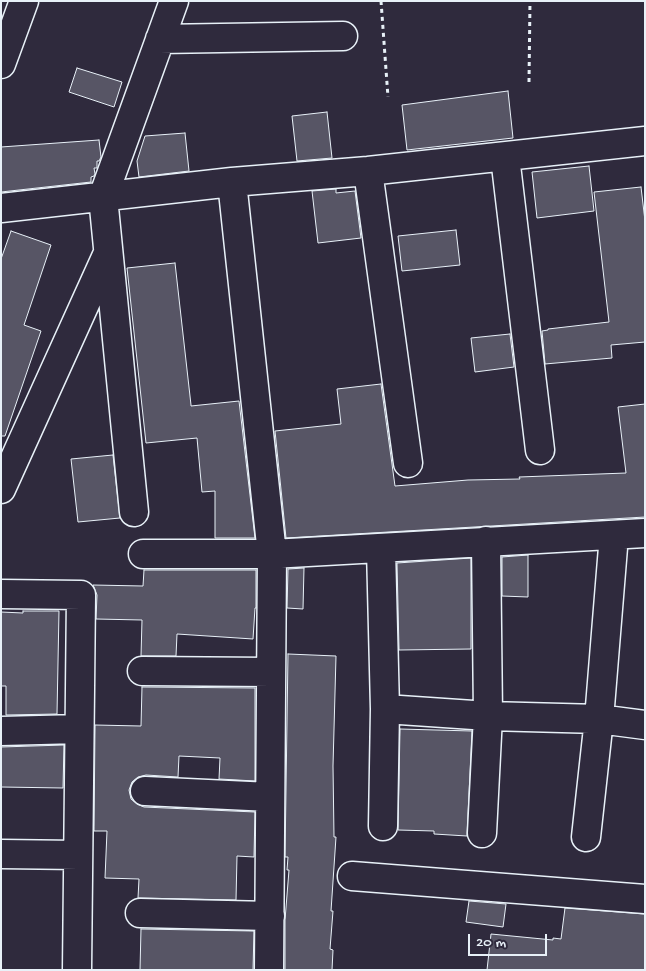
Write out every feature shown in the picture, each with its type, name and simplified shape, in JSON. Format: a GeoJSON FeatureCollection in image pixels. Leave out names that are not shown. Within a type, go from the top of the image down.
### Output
{"type":"FeatureCollection","features":[{"type":"Feature","properties":{"kind":"street"},"geometry":{"type":"LineString","coordinates":[[1,64],[24,1]]}},
{"type":"Feature","properties":{"kind":"street"},"geometry":{"type":"LineString","coordinates":[[134,512],[103,197],[174,1]]}},
{"type":"Feature","properties":{"kind":"street"},"geometry":{"type":"LineString","coordinates":[[160,39],[343,36]]}},
{"type":"Feature","properties":{"kind":"street"},"geometry":{"type":"LineString","coordinates":[[1,208],[232,182],[506,157],[644,148]]}},
{"type":"Feature","properties":{"kind":"street"},"geometry":{"type":"LineString","coordinates":[[506,157],[540,450]]}},
{"type":"Feature","properties":{"kind":"street"},"geometry":{"type":"LineString","coordinates":[[368,171],[408,462]]}},
{"type":"Feature","properties":{"kind":"street"},"geometry":{"type":"LineString","coordinates":[[232,182],[272,554],[270,970]]}},
{"type":"Feature","properties":{"kind":"street"},"geometry":{"type":"LineString","coordinates":[[1,489],[108,251]]}},
{"type":"Feature","properties":{"kind":"street"},"geometry":{"type":"LineString","coordinates":[[143,554],[272,554],[645,533]]}},
{"type":"Feature","properties":{"kind":"street"},"geometry":{"type":"LineString","coordinates":[[586,837],[599,719],[614,535]]}},
{"type":"Feature","properties":{"kind":"street"},"geometry":{"type":"LineString","coordinates":[[482,833],[488,716],[486,541]]}},
{"type":"Feature","properties":{"kind":"street"},"geometry":{"type":"LineString","coordinates":[[382,549],[385,709],[384,826]]}},
{"type":"Feature","properties":{"kind":"street"},"geometry":{"type":"LineString","coordinates":[[1,594],[81,595],[78,970]]}},
{"type":"Feature","properties":{"kind":"street"},"geometry":{"type":"LineString","coordinates":[[142,671],[271,672]]}},
{"type":"Feature","properties":{"kind":"street"},"geometry":{"type":"LineString","coordinates":[[385,709],[488,716],[599,719],[645,725]]}},
{"type":"Feature","properties":{"kind":"street"},"geometry":{"type":"LineString","coordinates":[[1,731],[80,729]]}},
{"type":"Feature","properties":{"kind":"street"},"geometry":{"type":"LineString","coordinates":[[145,791],[270,797]]}},
{"type":"Feature","properties":{"kind":"street"},"geometry":{"type":"LineString","coordinates":[[1,854],[78,855]]}},
{"type":"Feature","properties":{"kind":"street"},"geometry":{"type":"LineString","coordinates":[[352,876],[645,899]]}},
{"type":"Feature","properties":{"kind":"street"},"geometry":{"type":"LineString","coordinates":[[140,913],[270,916]]}},
{"type":"Feature","properties":{"kind":"path"},"geometry":{"type":"LineString","coordinates":[[381,1],[388,97]]}},
{"type":"Feature","properties":{"kind":"path"},"geometry":{"type":"LineString","coordinates":[[529,82],[530,1]]}},
{"type":"Feature","properties":{"kind":"building"},"geometry":{"type":"Polygon","coordinates":[[[77,68],[122,82],[114,107],[69,92],[77,68]]]}},
{"type":"Feature","properties":{"kind":"building"},"geometry":{"type":"Polygon","coordinates":[[[508,91],[513,138],[407,150],[402,105],[508,91]]]}},
{"type":"Feature","properties":{"kind":"building"},"geometry":{"type":"Polygon","coordinates":[[[327,112],[332,158],[297,161],[292,116],[327,112]]]}},
{"type":"Feature","properties":{"kind":"building"},"geometry":{"type":"Polygon","coordinates":[[[185,133],[189,171],[139,177],[137,161],[145,136],[185,133]]]}},
{"type":"Feature","properties":{"kind":"building"},"geometry":{"type":"Polygon","coordinates":[[[99,140],[101,157],[97,161],[97,168],[94,168],[95,174],[91,177],[91,182],[1,192],[1,147],[99,140]]]}},
{"type":"Feature","properties":{"kind":"building"},"geometry":{"type":"Polygon","coordinates":[[[589,166],[594,211],[537,218],[532,172],[589,166]]]}},
{"type":"Feature","properties":{"kind":"building"},"geometry":{"type":"Polygon","coordinates":[[[641,187],[645,221],[645,342],[611,345],[612,358],[545,364],[542,331],[609,322],[594,192],[641,187]]]}},
{"type":"Feature","properties":{"kind":"building"},"geometry":{"type":"Polygon","coordinates":[[[336,189],[336,193],[355,191],[361,238],[318,243],[312,191],[336,189]]]}},
{"type":"Feature","properties":{"kind":"building"},"geometry":{"type":"Polygon","coordinates":[[[456,230],[460,265],[402,271],[398,236],[456,230]]]}},
{"type":"Feature","properties":{"kind":"building"},"geometry":{"type":"Polygon","coordinates":[[[11,231],[51,245],[24,325],[41,331],[5,436],[1,436],[1,259],[11,231]]]}},
{"type":"Feature","properties":{"kind":"building"},"geometry":{"type":"Polygon","coordinates":[[[175,263],[191,406],[239,401],[255,538],[215,538],[215,491],[202,492],[197,438],[146,443],[127,268],[175,263]]]}},
{"type":"Feature","properties":{"kind":"building"},"geometry":{"type":"Polygon","coordinates":[[[510,334],[514,367],[475,372],[471,338],[510,334]]]}},
{"type":"Feature","properties":{"kind":"building"},"geometry":{"type":"Polygon","coordinates":[[[381,384],[395,486],[468,480],[520,479],[519,477],[626,473],[618,407],[645,404],[645,517],[286,538],[275,431],[341,424],[337,389],[381,384]]]}},
{"type":"Feature","properties":{"kind":"building"},"geometry":{"type":"Polygon","coordinates":[[[113,455],[120,518],[78,522],[71,459],[113,455]]]}},
{"type":"Feature","properties":{"kind":"building"},"geometry":{"type":"Polygon","coordinates":[[[528,555],[528,597],[502,596],[502,557],[528,555]]]}},
{"type":"Feature","properties":{"kind":"building"},"geometry":{"type":"Polygon","coordinates":[[[471,558],[471,649],[399,650],[397,563],[471,558]]]}},
{"type":"Feature","properties":{"kind":"building"},"geometry":{"type":"Polygon","coordinates":[[[304,568],[303,609],[287,608],[288,569],[304,568]]]}},
{"type":"Feature","properties":{"kind":"building"},"geometry":{"type":"Polygon","coordinates":[[[144,570],[256,570],[256,608],[253,639],[177,634],[176,656],[141,656],[142,620],[96,619],[97,595],[93,585],[143,586],[144,570]]]}},
{"type":"Feature","properties":{"kind":"building"},"geometry":{"type":"Polygon","coordinates":[[[23,611],[59,611],[57,714],[6,715],[6,686],[1,686],[1,612],[23,613],[23,611]]]}},
{"type":"Feature","properties":{"kind":"building"},"geometry":{"type":"Polygon","coordinates":[[[288,654],[336,656],[333,766],[334,837],[336,837],[331,911],[333,911],[330,949],[333,950],[332,970],[285,970],[285,920],[289,870],[287,870],[288,857],[285,857],[288,654]]]}},
{"type":"Feature","properties":{"kind":"building"},"geometry":{"type":"Polygon","coordinates":[[[142,687],[255,688],[255,781],[219,779],[220,758],[179,756],[178,777],[146,775],[138,777],[132,782],[129,790],[131,799],[144,807],[255,812],[254,857],[237,856],[236,900],[138,898],[139,879],[105,878],[107,831],[94,831],[95,725],[141,726],[142,687]]]}},
{"type":"Feature","properties":{"kind":"building"},"geometry":{"type":"Polygon","coordinates":[[[400,729],[472,731],[467,836],[434,834],[434,831],[398,830],[400,729]]]}},
{"type":"Feature","properties":{"kind":"building"},"geometry":{"type":"Polygon","coordinates":[[[64,745],[63,788],[1,787],[1,747],[64,745]]]}},
{"type":"Feature","properties":{"kind":"building"},"geometry":{"type":"Polygon","coordinates":[[[469,901],[506,904],[503,927],[466,922],[469,901]]]}},
{"type":"Feature","properties":{"kind":"building"},"geometry":{"type":"Polygon","coordinates":[[[565,908],[645,914],[645,970],[487,970],[491,934],[553,940],[553,938],[561,939],[565,908]]]}},
{"type":"Feature","properties":{"kind":"building"},"geometry":{"type":"Polygon","coordinates":[[[141,929],[254,931],[253,970],[140,970],[141,929]]]}}]}
